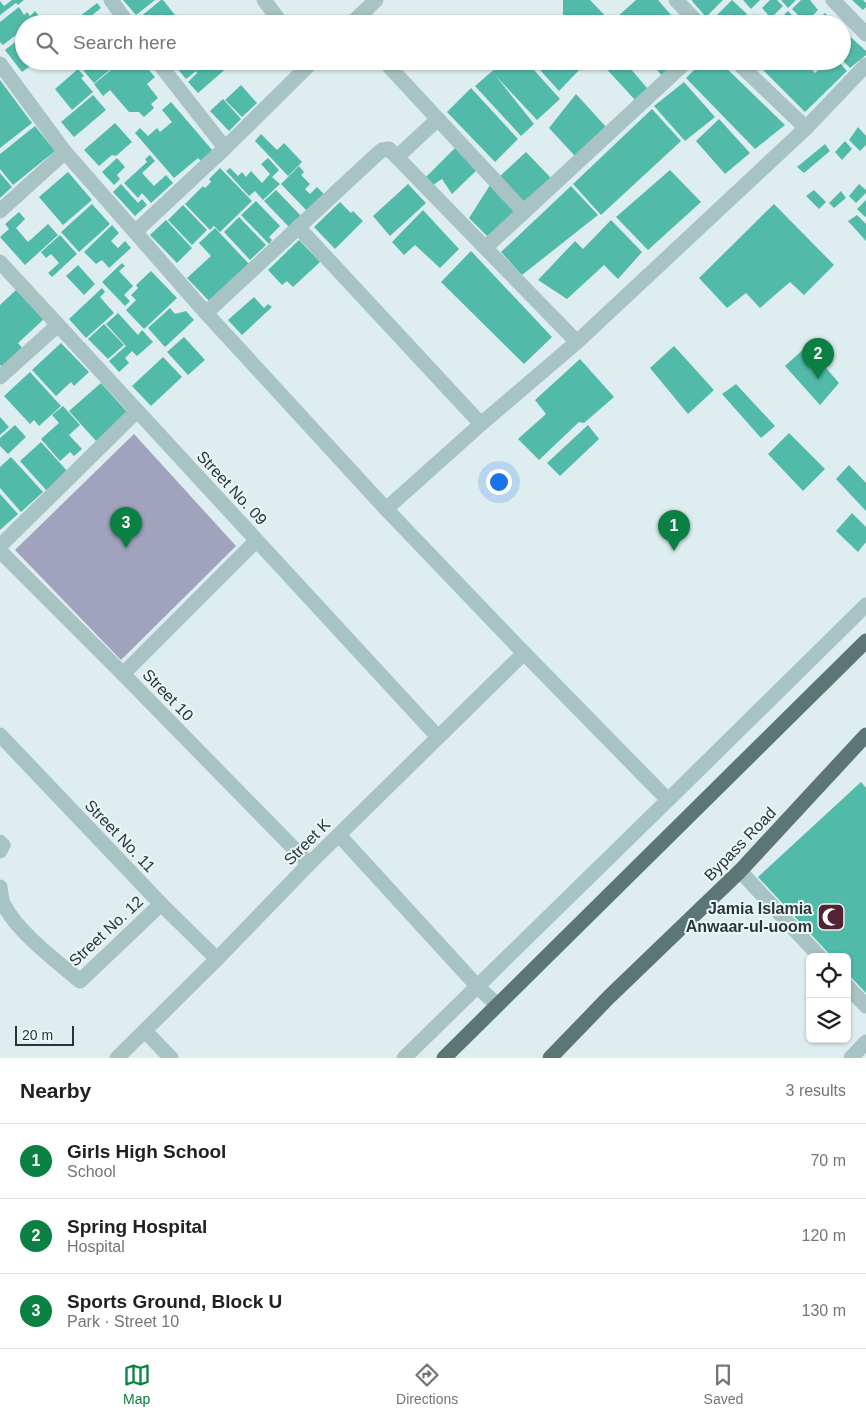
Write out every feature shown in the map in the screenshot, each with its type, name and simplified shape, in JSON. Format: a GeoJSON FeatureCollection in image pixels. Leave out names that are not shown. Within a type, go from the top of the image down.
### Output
{"type":"FeatureCollection","features":[{"type":"Feature","properties":{"kind":"main road"},"geometry":{"type":"LineString","coordinates":[[444,1058],[866,641]]}},
{"type":"Feature","properties":{"kind":"main road","name":"Bypass Road"},"geometry":{"type":"LineString","coordinates":[[550,1058],[609,997],[740,871],[866,736]]}},
{"type":"Feature","properties":{"kind":"street"},"geometry":{"type":"LineString","coordinates":[[111,0],[122,15]]}},
{"type":"Feature","properties":{"kind":"street"},"geometry":{"type":"LineString","coordinates":[[264,0],[275,15]]}},
{"type":"Feature","properties":{"kind":"street"},"geometry":{"type":"LineString","coordinates":[[360,15],[376,0]]}},
{"type":"Feature","properties":{"kind":"street"},"geometry":{"type":"LineString","coordinates":[[676,0],[690,15]]}},
{"type":"Feature","properties":{"kind":"street"},"geometry":{"type":"LineString","coordinates":[[833,0],[848,15]]}},
{"type":"Feature","properties":{"kind":"street"},"geometry":{"type":"LineString","coordinates":[[851,19],[866,34]]}},
{"type":"Feature","properties":{"kind":"street"},"geometry":{"type":"LineString","coordinates":[[0,64],[66,152],[206,313],[386,509],[668,800]]}},
{"type":"Feature","properties":{"kind":"street"},"geometry":{"type":"LineString","coordinates":[[386,509],[577,342],[806,128],[866,64]]}},
{"type":"Feature","properties":{"kind":"street"},"geometry":{"type":"LineString","coordinates":[[164,70],[225,148]]}},
{"type":"Feature","properties":{"kind":"street"},"geometry":{"type":"LineString","coordinates":[[135,232],[225,148],[304,70]]}},
{"type":"Feature","properties":{"kind":"street"},"geometry":{"type":"LineString","coordinates":[[392,70],[524,212]]}},
{"type":"Feature","properties":{"kind":"street"},"geometry":{"type":"LineString","coordinates":[[485,248],[677,70]]}},
{"type":"Feature","properties":{"kind":"street"},"geometry":{"type":"LineString","coordinates":[[745,70],[806,128]]}},
{"type":"Feature","properties":{"kind":"street"},"geometry":{"type":"LineString","coordinates":[[397,157],[438,119]]}},
{"type":"Feature","properties":{"kind":"street"},"geometry":{"type":"LineString","coordinates":[[206,313],[382,150],[389,149],[577,342]]}},
{"type":"Feature","properties":{"kind":"street"},"geometry":{"type":"LineString","coordinates":[[0,210],[66,152]]}},
{"type":"Feature","properties":{"kind":"street"},"geometry":{"type":"LineString","coordinates":[[298,227],[481,424]]}},
{"type":"Feature","properties":{"kind":"street","name":"Street No. 09"},"geometry":{"type":"LineString","coordinates":[[0,262],[438,737]]}},
{"type":"Feature","properties":{"kind":"street"},"geometry":{"type":"LineString","coordinates":[[0,377],[58,325]]}},
{"type":"Feature","properties":{"kind":"street"},"geometry":{"type":"LineString","coordinates":[[0,546],[137,411]]}},
{"type":"Feature","properties":{"kind":"street"},"geometry":{"type":"LineString","coordinates":[[123,674],[256,541]]}},
{"type":"Feature","properties":{"kind":"street","name":"Street 10"},"geometry":{"type":"LineString","coordinates":[[0,551],[309,864]]}},
{"type":"Feature","properties":{"kind":"street"},"geometry":{"type":"LineString","coordinates":[[404,1058],[866,605]]}},
{"type":"Feature","properties":{"kind":"street","name":"Street K"},"geometry":{"type":"LineString","coordinates":[[117,1058],[309,864],[524,653]]}},
{"type":"Feature","properties":{"kind":"street","name":"Street No. 11"},"geometry":{"type":"LineString","coordinates":[[0,734],[161,904],[217,959]]}},
{"type":"Feature","properties":{"kind":"street"},"geometry":{"type":"LineString","coordinates":[[339,835],[496,1005]]}},
{"type":"Feature","properties":{"kind":"street"},"geometry":{"type":"LineString","coordinates":[[0,842],[3,845],[0,850]]}},
{"type":"Feature","properties":{"kind":"street"},"geometry":{"type":"LineString","coordinates":[[740,871],[816,953]]}},
{"type":"Feature","properties":{"kind":"street","name":"Street No. 12"},"geometry":{"type":"LineString","coordinates":[[0,887],[2,901],[14,921],[80,981],[161,904]]}},
{"type":"Feature","properties":{"kind":"street"},"geometry":{"type":"LineString","coordinates":[[851,990],[866,1006]]}},
{"type":"Feature","properties":{"kind":"street"},"geometry":{"type":"LineString","coordinates":[[145,1031],[171,1058]]}},
{"type":"Feature","properties":{"kind":"street"},"geometry":{"type":"LineString","coordinates":[[851,1058],[866,1042]]}},
{"type":"Feature","properties":{"kind":"shaded area"},"geometry":{"type":"Polygon","coordinates":[[[134,434],[236,546],[121,660],[15,550],[134,434]]]}},
{"type":"Feature","properties":{"kind":"building"},"geometry":{"type":"Polygon","coordinates":[[[12,0],[24,0],[18,5],[16,3],[0,15],[0,1],[4,6],[12,0]]]}},
{"type":"Feature","properties":{"kind":"building"},"geometry":{"type":"Polygon","coordinates":[[[123,0],[155,0],[136,15],[123,0]]]}},
{"type":"Feature","properties":{"kind":"building"},"geometry":{"type":"Polygon","coordinates":[[[163,0],[175,15],[143,15],[163,0]]]}},
{"type":"Feature","properties":{"kind":"building"},"geometry":{"type":"Polygon","coordinates":[[[563,0],[590,0],[604,15],[563,15],[563,0]]]}},
{"type":"Feature","properties":{"kind":"building"},"geometry":{"type":"Polygon","coordinates":[[[636,0],[658,0],[671,15],[619,15],[636,0]]]}},
{"type":"Feature","properties":{"kind":"building"},"geometry":{"type":"Polygon","coordinates":[[[723,0],[708,15],[704,15],[692,1],[723,0]]]}},
{"type":"Feature","properties":{"kind":"building"},"geometry":{"type":"Polygon","coordinates":[[[732,0],[747,14],[746,15],[717,15],[732,0]]]}},
{"type":"Feature","properties":{"kind":"building"},"geometry":{"type":"Polygon","coordinates":[[[743,0],[760,0],[751,9],[743,0]]]}},
{"type":"Feature","properties":{"kind":"building"},"geometry":{"type":"Polygon","coordinates":[[[770,0],[777,0],[783,6],[774,15],[768,15],[762,8],[770,0]]]}},
{"type":"Feature","properties":{"kind":"building"},"geometry":{"type":"Polygon","coordinates":[[[781,0],[796,0],[788,8],[781,0]]]}},
{"type":"Feature","properties":{"kind":"building"},"geometry":{"type":"Polygon","coordinates":[[[801,0],[810,0],[818,10],[813,15],[798,15],[792,9],[801,0]]]}},
{"type":"Feature","properties":{"kind":"building"},"geometry":{"type":"Polygon","coordinates":[[[852,0],[863,0],[866,3],[866,7],[863,10],[852,0]]]}},
{"type":"Feature","properties":{"kind":"building"},"geometry":{"type":"Polygon","coordinates":[[[97,3],[101,8],[92,15],[82,15],[97,3]]]}},
{"type":"Feature","properties":{"kind":"building"},"geometry":{"type":"Polygon","coordinates":[[[19,7],[24,15],[15,15],[15,36],[3,45],[0,42],[0,22],[19,7]]]}},
{"type":"Feature","properties":{"kind":"building"},"geometry":{"type":"Polygon","coordinates":[[[851,37],[866,51],[866,55],[851,67],[851,37]]]}},
{"type":"Feature","properties":{"kind":"building"},"geometry":{"type":"Polygon","coordinates":[[[15,42],[15,63],[5,50],[15,42]]]}},
{"type":"Feature","properties":{"kind":"building"},"geometry":{"type":"Polygon","coordinates":[[[79,70],[84,76],[81,78],[93,92],[72,110],[55,89],[79,70]]]}},
{"type":"Feature","properties":{"kind":"building"},"geometry":{"type":"Polygon","coordinates":[[[83,70],[109,70],[94,83],[83,70]]]}},
{"type":"Feature","properties":{"kind":"building"},"geometry":{"type":"Polygon","coordinates":[[[111,70],[149,70],[155,77],[147,84],[158,98],[151,104],[154,108],[144,117],[139,112],[129,112],[110,90],[103,96],[94,84],[111,70]]]}},
{"type":"Feature","properties":{"kind":"building"},"geometry":{"type":"Polygon","coordinates":[[[178,70],[224,70],[198,93],[188,82],[197,73],[196,71],[186,79],[178,70]]]}},
{"type":"Feature","properties":{"kind":"building"},"geometry":{"type":"Polygon","coordinates":[[[494,70],[534,70],[560,99],[537,120],[495,75],[534,124],[521,136],[475,86],[494,70]]]}},
{"type":"Feature","properties":{"kind":"building"},"geometry":{"type":"Polygon","coordinates":[[[540,70],[579,70],[559,91],[540,70]]]}},
{"type":"Feature","properties":{"kind":"building"},"geometry":{"type":"Polygon","coordinates":[[[607,70],[632,70],[647,88],[637,102],[607,70]]]}},
{"type":"Feature","properties":{"kind":"building"},"geometry":{"type":"Polygon","coordinates":[[[657,70],[670,70],[663,77],[657,70]]]}},
{"type":"Feature","properties":{"kind":"building"},"geometry":{"type":"Polygon","coordinates":[[[694,70],[728,70],[785,125],[755,149],[686,78],[694,70]]]}},
{"type":"Feature","properties":{"kind":"building"},"geometry":{"type":"Polygon","coordinates":[[[763,70],[812,70],[815,73],[818,70],[846,70],[805,112],[763,70]]]}},
{"type":"Feature","properties":{"kind":"building"},"geometry":{"type":"Polygon","coordinates":[[[0,80],[32,123],[0,148],[0,80]]]}},
{"type":"Feature","properties":{"kind":"building"},"geometry":{"type":"Polygon","coordinates":[[[684,82],[715,117],[685,141],[654,106],[684,82]]]}},
{"type":"Feature","properties":{"kind":"building"},"geometry":{"type":"Polygon","coordinates":[[[241,85],[257,103],[242,117],[225,100],[241,85]]]}},
{"type":"Feature","properties":{"kind":"building"},"geometry":{"type":"Polygon","coordinates":[[[471,88],[518,139],[495,162],[447,112],[471,88]]]}},
{"type":"Feature","properties":{"kind":"building"},"geometry":{"type":"Polygon","coordinates":[[[576,94],[607,128],[575,156],[549,128],[576,94]]]}},
{"type":"Feature","properties":{"kind":"building"},"geometry":{"type":"Polygon","coordinates":[[[93,95],[106,110],[74,137],[61,122],[93,95]]]}},
{"type":"Feature","properties":{"kind":"building"},"geometry":{"type":"Polygon","coordinates":[[[223,99],[241,119],[229,131],[210,111],[223,99]]]}},
{"type":"Feature","properties":{"kind":"building"},"geometry":{"type":"Polygon","coordinates":[[[171,102],[213,151],[201,161],[198,158],[174,178],[135,133],[140,128],[148,136],[157,128],[160,132],[172,122],[162,110],[171,102]]]}},
{"type":"Feature","properties":{"kind":"building"},"geometry":{"type":"Polygon","coordinates":[[[652,109],[681,141],[601,215],[573,184],[652,109]]]}},
{"type":"Feature","properties":{"kind":"building"},"geometry":{"type":"Polygon","coordinates":[[[719,119],[750,153],[725,174],[696,141],[719,119]]]}},
{"type":"Feature","properties":{"kind":"building"},"geometry":{"type":"Polygon","coordinates":[[[115,123],[132,142],[116,156],[112,155],[99,166],[84,150],[115,123]]]}},
{"type":"Feature","properties":{"kind":"building"},"geometry":{"type":"Polygon","coordinates":[[[35,126],[55,151],[13,185],[0,169],[0,154],[35,126]]]}},
{"type":"Feature","properties":{"kind":"building"},"geometry":{"type":"Polygon","coordinates":[[[858,127],[866,136],[866,145],[860,151],[849,140],[858,127]]]}},
{"type":"Feature","properties":{"kind":"building"},"geometry":{"type":"Polygon","coordinates":[[[261,134],[277,150],[284,143],[302,162],[288,176],[255,141],[261,134]]]}},
{"type":"Feature","properties":{"kind":"building"},"geometry":{"type":"Polygon","coordinates":[[[845,141],[852,149],[842,160],[835,152],[845,141]]]}},
{"type":"Feature","properties":{"kind":"building"},"geometry":{"type":"Polygon","coordinates":[[[825,144],[830,151],[804,173],[797,167],[825,144]]]}},
{"type":"Feature","properties":{"kind":"building"},"geometry":{"type":"Polygon","coordinates":[[[456,147],[478,169],[452,194],[442,179],[433,185],[426,177],[456,147]]]}},
{"type":"Feature","properties":{"kind":"building"},"geometry":{"type":"Polygon","coordinates":[[[526,152],[551,178],[522,203],[498,178],[526,152]]]}},
{"type":"Feature","properties":{"kind":"building"},"geometry":{"type":"Polygon","coordinates":[[[150,155],[155,161],[142,173],[154,186],[166,175],[173,183],[151,203],[142,193],[138,198],[124,183],[147,162],[145,159],[150,155]]]}},
{"type":"Feature","properties":{"kind":"building"},"geometry":{"type":"Polygon","coordinates":[[[117,158],[125,167],[117,175],[120,179],[114,185],[102,172],[117,158]]]}},
{"type":"Feature","properties":{"kind":"building"},"geometry":{"type":"Polygon","coordinates":[[[268,158],[279,170],[272,177],[280,184],[263,200],[255,191],[249,196],[226,171],[230,168],[238,176],[242,172],[246,177],[251,171],[262,183],[270,174],[261,164],[268,158]]]}},
{"type":"Feature","properties":{"kind":"building"},"geometry":{"type":"Polygon","coordinates":[[[299,166],[304,172],[301,175],[310,184],[305,189],[310,194],[317,187],[324,194],[307,211],[281,184],[299,166]]]}},
{"type":"Feature","properties":{"kind":"building"},"geometry":{"type":"Polygon","coordinates":[[[220,168],[252,201],[220,232],[214,226],[210,230],[185,204],[203,186],[205,188],[211,182],[209,179],[220,168]]]}},
{"type":"Feature","properties":{"kind":"building"},"geometry":{"type":"Polygon","coordinates":[[[670,170],[701,202],[648,250],[616,217],[670,170]]]}},
{"type":"Feature","properties":{"kind":"building"},"geometry":{"type":"Polygon","coordinates":[[[68,172],[92,200],[63,225],[39,197],[68,172]]]}},
{"type":"Feature","properties":{"kind":"building"},"geometry":{"type":"Polygon","coordinates":[[[0,173],[12,187],[0,198],[0,173]]]}},
{"type":"Feature","properties":{"kind":"building"},"geometry":{"type":"Polygon","coordinates":[[[492,182],[518,211],[489,238],[469,218],[492,182]]]}},
{"type":"Feature","properties":{"kind":"building"},"geometry":{"type":"Polygon","coordinates":[[[121,184],[138,203],[142,199],[147,205],[135,216],[113,192],[121,184]]]}},
{"type":"Feature","properties":{"kind":"building"},"geometry":{"type":"Polygon","coordinates":[[[408,184],[426,203],[390,236],[373,216],[408,184]]]}},
{"type":"Feature","properties":{"kind":"building"},"geometry":{"type":"Polygon","coordinates":[[[859,184],[866,190],[866,193],[856,203],[849,196],[859,184]]]}},
{"type":"Feature","properties":{"kind":"building"},"geometry":{"type":"Polygon","coordinates":[[[571,186],[598,215],[522,275],[501,252],[571,186]]]}},
{"type":"Feature","properties":{"kind":"building"},"geometry":{"type":"Polygon","coordinates":[[[276,190],[302,217],[290,228],[264,201],[276,190]]]}},
{"type":"Feature","properties":{"kind":"building"},"geometry":{"type":"Polygon","coordinates":[[[814,190],[826,202],[819,209],[806,196],[814,190]]]}},
{"type":"Feature","properties":{"kind":"building"},"geometry":{"type":"Polygon","coordinates":[[[841,191],[846,198],[834,208],[829,203],[841,191]]]}},
{"type":"Feature","properties":{"kind":"building"},"geometry":{"type":"Polygon","coordinates":[[[866,200],[866,216],[865,217],[857,209],[866,200]]]}},
{"type":"Feature","properties":{"kind":"building"},"geometry":{"type":"Polygon","coordinates":[[[256,201],[280,226],[269,237],[272,240],[269,244],[241,215],[256,201]]]}},
{"type":"Feature","properties":{"kind":"building"},"geometry":{"type":"Polygon","coordinates":[[[340,202],[363,221],[335,249],[314,227],[340,202]]]}},
{"type":"Feature","properties":{"kind":"building"},"geometry":{"type":"Polygon","coordinates":[[[92,204],[110,224],[79,252],[61,232],[92,204]]]}},
{"type":"Feature","properties":{"kind":"building"},"geometry":{"type":"Polygon","coordinates":[[[774,204],[834,265],[804,295],[790,282],[760,308],[746,293],[727,308],[699,278],[774,204]]]}},
{"type":"Feature","properties":{"kind":"building"},"geometry":{"type":"Polygon","coordinates":[[[183,205],[207,230],[192,245],[168,220],[183,205]]]}},
{"type":"Feature","properties":{"kind":"building"},"geometry":{"type":"Polygon","coordinates":[[[423,210],[459,249],[440,268],[415,245],[404,255],[392,242],[423,210]]]}},
{"type":"Feature","properties":{"kind":"building"},"geometry":{"type":"Polygon","coordinates":[[[19,212],[25,219],[16,228],[28,242],[48,224],[58,235],[25,265],[0,237],[9,229],[5,224],[19,212]]]}},
{"type":"Feature","properties":{"kind":"building"},"geometry":{"type":"Polygon","coordinates":[[[857,215],[866,224],[866,241],[848,221],[857,215]]]}},
{"type":"Feature","properties":{"kind":"building"},"geometry":{"type":"Polygon","coordinates":[[[239,217],[266,245],[250,260],[224,232],[239,217]]]}},
{"type":"Feature","properties":{"kind":"building"},"geometry":{"type":"Polygon","coordinates":[[[166,220],[192,248],[177,263],[150,235],[166,220]]]}},
{"type":"Feature","properties":{"kind":"building"},"geometry":{"type":"Polygon","coordinates":[[[611,220],[642,252],[618,279],[604,265],[567,299],[538,280],[575,241],[583,249],[611,220]]]}},
{"type":"Feature","properties":{"kind":"building"},"geometry":{"type":"Polygon","coordinates":[[[112,225],[119,233],[111,241],[118,248],[125,241],[131,248],[109,268],[102,260],[96,264],[84,252],[112,225]]]}},
{"type":"Feature","properties":{"kind":"building"},"geometry":{"type":"Polygon","coordinates":[[[215,228],[250,265],[209,301],[187,278],[211,256],[199,243],[215,228]]]}},
{"type":"Feature","properties":{"kind":"building"},"geometry":{"type":"Polygon","coordinates":[[[60,235],[77,254],[52,277],[48,273],[59,263],[51,254],[46,258],[41,252],[60,235]]]}},
{"type":"Feature","properties":{"kind":"building"},"geometry":{"type":"Polygon","coordinates":[[[299,240],[320,262],[293,287],[287,281],[282,285],[268,270],[299,240]]]}},
{"type":"Feature","properties":{"kind":"building"},"geometry":{"type":"Polygon","coordinates":[[[471,251],[552,337],[524,364],[441,282],[471,251]]]}},
{"type":"Feature","properties":{"kind":"building"},"geometry":{"type":"Polygon","coordinates":[[[122,263],[125,266],[119,271],[133,286],[124,295],[130,301],[125,306],[102,282],[122,263]]]}},
{"type":"Feature","properties":{"kind":"building"},"geometry":{"type":"Polygon","coordinates":[[[78,265],[95,284],[84,295],[66,276],[78,265]]]}},
{"type":"Feature","properties":{"kind":"building"},"geometry":{"type":"Polygon","coordinates":[[[151,271],[177,298],[144,329],[126,310],[136,300],[131,295],[138,288],[136,285],[151,271]]]}},
{"type":"Feature","properties":{"kind":"building"},"geometry":{"type":"Polygon","coordinates":[[[102,288],[105,292],[100,297],[114,313],[86,338],[69,319],[102,288]]]}},
{"type":"Feature","properties":{"kind":"building"},"geometry":{"type":"Polygon","coordinates":[[[17,289],[44,319],[18,343],[22,348],[2,367],[0,365],[0,305],[17,289]]]}},
{"type":"Feature","properties":{"kind":"building"},"geometry":{"type":"Polygon","coordinates":[[[254,297],[264,308],[268,304],[272,307],[242,335],[228,320],[254,297]]]}},
{"type":"Feature","properties":{"kind":"building"},"geometry":{"type":"Polygon","coordinates":[[[170,308],[175,314],[186,311],[194,320],[165,347],[148,328],[170,308]]]}},
{"type":"Feature","properties":{"kind":"building"},"geometry":{"type":"Polygon","coordinates":[[[118,313],[138,335],[142,330],[153,342],[137,356],[132,351],[125,358],[129,363],[119,372],[109,361],[126,346],[106,324],[118,313]]]}},
{"type":"Feature","properties":{"kind":"building"},"geometry":{"type":"Polygon","coordinates":[[[104,324],[124,345],[108,359],[88,339],[104,324]]]}},
{"type":"Feature","properties":{"kind":"building"},"geometry":{"type":"Polygon","coordinates":[[[184,337],[205,360],[188,375],[167,352],[184,337]]]}},
{"type":"Feature","properties":{"kind":"building"},"geometry":{"type":"Polygon","coordinates":[[[61,343],[89,372],[74,386],[71,382],[56,396],[32,370],[61,343]]]}},
{"type":"Feature","properties":{"kind":"building"},"geometry":{"type":"Polygon","coordinates":[[[674,346],[714,390],[688,414],[650,368],[674,346]]]}},
{"type":"Feature","properties":{"kind":"building"},"geometry":{"type":"Polygon","coordinates":[[[807,346],[839,383],[820,405],[785,366],[807,346]]]}},
{"type":"Feature","properties":{"kind":"building"},"geometry":{"type":"Polygon","coordinates":[[[163,357],[182,377],[151,406],[132,386],[163,357]]]}},
{"type":"Feature","properties":{"kind":"building"},"geometry":{"type":"Polygon","coordinates":[[[580,359],[614,397],[584,423],[579,422],[539,460],[518,439],[546,414],[535,400],[580,359]]]}},
{"type":"Feature","properties":{"kind":"building"},"geometry":{"type":"Polygon","coordinates":[[[30,372],[61,406],[39,426],[34,420],[30,424],[4,396],[30,372]]]}},
{"type":"Feature","properties":{"kind":"building"},"geometry":{"type":"Polygon","coordinates":[[[101,383],[129,414],[97,442],[69,411],[101,383]]]}},
{"type":"Feature","properties":{"kind":"building"},"geometry":{"type":"Polygon","coordinates":[[[736,384],[775,426],[761,438],[722,394],[736,384]]]}},
{"type":"Feature","properties":{"kind":"building"},"geometry":{"type":"Polygon","coordinates":[[[63,406],[80,425],[69,435],[82,449],[74,456],[70,452],[60,461],[41,439],[59,423],[52,415],[63,406]]]}},
{"type":"Feature","properties":{"kind":"building"},"geometry":{"type":"Polygon","coordinates":[[[0,417],[9,427],[0,435],[0,417]]]}},
{"type":"Feature","properties":{"kind":"building"},"geometry":{"type":"Polygon","coordinates":[[[15,425],[26,437],[8,454],[0,446],[0,438],[15,425]]]}},
{"type":"Feature","properties":{"kind":"building"},"geometry":{"type":"Polygon","coordinates":[[[588,425],[599,439],[560,476],[547,463],[588,425]]]}},
{"type":"Feature","properties":{"kind":"building"},"geometry":{"type":"Polygon","coordinates":[[[789,433],[825,469],[803,491],[768,454],[789,433]]]}},
{"type":"Feature","properties":{"kind":"building"},"geometry":{"type":"Polygon","coordinates":[[[41,442],[68,472],[47,491],[20,461],[41,442]]]}},
{"type":"Feature","properties":{"kind":"building"},"geometry":{"type":"Polygon","coordinates":[[[11,457],[43,492],[21,512],[0,488],[0,467],[11,457]]]}},
{"type":"Feature","properties":{"kind":"building"},"geometry":{"type":"Polygon","coordinates":[[[849,465],[866,483],[866,511],[836,479],[849,465]]]}},
{"type":"Feature","properties":{"kind":"building"},"geometry":{"type":"Polygon","coordinates":[[[0,494],[18,514],[0,530],[0,494]]]}},
{"type":"Feature","properties":{"kind":"building"},"geometry":{"type":"Polygon","coordinates":[[[852,513],[866,527],[866,542],[858,552],[836,531],[852,513]]]}},
{"type":"Feature","properties":{"kind":"building","name":"Jamia Islamia Anwaar-ul-uoom"},"geometry":{"type":"Polygon","coordinates":[[[861,782],[866,788],[866,993],[851,977],[851,953],[828,953],[758,877],[861,782]]]}},
{"type":"Feature","properties":{"kind":"place","name":"Spring Hospital"},"geometry":{"type":"Point","coordinates":[818,379]}},
{"type":"Feature","properties":{"kind":"place","name":"Sports Ground, Block U"},"geometry":{"type":"Point","coordinates":[126,548]}},
{"type":"Feature","properties":{"kind":"place","name":"Girls High School"},"geometry":{"type":"Point","coordinates":[674,551]}},
{"type":"Feature","properties":{"kind":"place","name":"Jamia Islamia Anwaar-ul-uoom"},"geometry":{"type":"Point","coordinates":[831,917]}}]}
